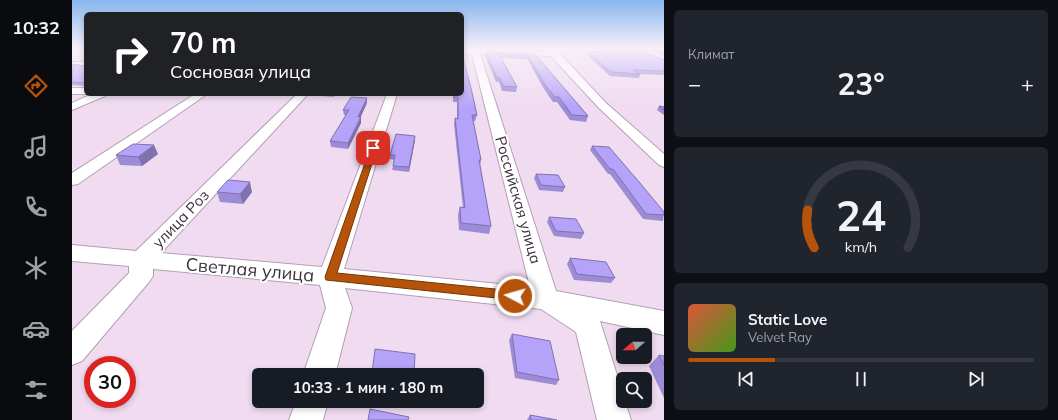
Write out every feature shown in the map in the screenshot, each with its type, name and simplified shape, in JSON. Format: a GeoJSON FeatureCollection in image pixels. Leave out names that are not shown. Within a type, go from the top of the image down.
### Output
{"type":"FeatureCollection","features":[{"type":"Feature","properties":{"kind":"street","name":"Российская улица"},"geometry":{"type":"LineString","coordinates":[[474,68],[546,299]]}},
{"type":"Feature","properties":{"kind":"street"},"geometry":{"type":"LineString","coordinates":[[567,68],[602,105],[664,162]]}},
{"type":"Feature","properties":{"kind":"street"},"geometry":{"type":"LineString","coordinates":[[72,91],[84,91]]}},
{"type":"Feature","properties":{"kind":"street"},"geometry":{"type":"LineString","coordinates":[[72,107],[97,96]]}},
{"type":"Feature","properties":{"kind":"street"},"geometry":{"type":"LineString","coordinates":[[72,180],[199,96]]}},
{"type":"Feature","properties":{"kind":"street","name":"улица Роз"},"geometry":{"type":"LineString","coordinates":[[72,351],[141,276],[140,260],[301,96]]}},
{"type":"Feature","properties":{"kind":"street"},"geometry":{"type":"LineString","coordinates":[[321,368],[339,308],[330,277],[391,96]]}},
{"type":"Feature","properties":{"kind":"street","name":"Светлая улица"},"geometry":{"type":"LineString","coordinates":[[72,253],[546,299],[664,323]]}},
{"type":"Feature","properties":{"kind":"street"},"geometry":{"type":"LineString","coordinates":[[546,299],[588,325],[614,420]]}},
{"type":"Feature","properties":{"kind":"street"},"geometry":{"type":"LineString","coordinates":[[306,420],[310,408]]}},
{"type":"Feature","properties":{"kind":"building"},"geometry":{"type":"Polygon","coordinates":[[[72,68],[84,68],[84,83],[72,82],[72,68]]]}},
{"type":"Feature","properties":{"kind":"building"},"geometry":{"type":"Polygon","coordinates":[[[464,68],[466,68],[477,115],[472,115],[481,160],[479,160],[491,226],[461,223],[460,207],[465,208],[455,118],[458,119],[458,97],[454,97],[464,96],[464,68]]]}},
{"type":"Feature","properties":{"kind":"building"},"geometry":{"type":"Polygon","coordinates":[[[493,68],[506,68],[517,87],[503,86],[500,78],[497,78],[493,68]]]}},
{"type":"Feature","properties":{"kind":"building"},"geometry":{"type":"Polygon","coordinates":[[[535,68],[547,68],[588,116],[572,115],[559,97],[555,97],[545,85],[535,68]]]}},
{"type":"Feature","properties":{"kind":"building"},"geometry":{"type":"Polygon","coordinates":[[[606,68],[664,68],[664,71],[633,70],[640,74],[611,72],[606,68]]]}},
{"type":"Feature","properties":{"kind":"building"},"geometry":{"type":"Polygon","coordinates":[[[351,97],[367,98],[358,117],[361,117],[348,143],[330,141],[349,110],[343,110],[351,97]]]}},
{"type":"Feature","properties":{"kind":"building"},"geometry":{"type":"Polygon","coordinates":[[[396,134],[415,136],[409,167],[393,166],[395,155],[390,155],[396,134]]]}},
{"type":"Feature","properties":{"kind":"building"},"geometry":{"type":"Polygon","coordinates":[[[133,144],[154,145],[138,157],[116,155],[133,144]]]}},
{"type":"Feature","properties":{"kind":"building"},"geometry":{"type":"Polygon","coordinates":[[[592,146],[609,147],[664,212],[664,215],[646,214],[613,169],[610,169],[592,146]]]}},
{"type":"Feature","properties":{"kind":"building"},"geometry":{"type":"Polygon","coordinates":[[[536,174],[558,175],[565,187],[541,185],[536,174]]]}},
{"type":"Feature","properties":{"kind":"building"},"geometry":{"type":"Polygon","coordinates":[[[228,180],[250,182],[240,194],[217,192],[228,180]]]}},
{"type":"Feature","properties":{"kind":"building"},"geometry":{"type":"Polygon","coordinates":[[[549,217],[576,219],[584,233],[556,231],[549,217]]]}},
{"type":"Feature","properties":{"kind":"building"},"geometry":{"type":"Polygon","coordinates":[[[570,258],[606,262],[615,278],[577,274],[570,258]]]}},
{"type":"Feature","properties":{"kind":"building"},"geometry":{"type":"Polygon","coordinates":[[[512,334],[550,341],[559,380],[517,372],[512,334]]]}},
{"type":"Feature","properties":{"kind":"building"},"geometry":{"type":"Polygon","coordinates":[[[375,349],[415,354],[414,368],[373,368],[375,349]]]}},
{"type":"Feature","properties":{"kind":"building"},"geometry":{"type":"Polygon","coordinates":[[[659,355],[664,356],[664,365],[659,355]]]}},
{"type":"Feature","properties":{"kind":"building"},"geometry":{"type":"Polygon","coordinates":[[[370,409],[409,417],[408,420],[368,420],[370,409]]]}},
{"type":"Feature","properties":{"kind":"building"},"geometry":{"type":"Polygon","coordinates":[[[530,415],[557,420],[531,420],[530,415]]]}},
{"type":"Feature","properties":{"kind":"route"},"geometry":{"type":"LineString","coordinates":[[373,148],[330,277],[515,296]]}}]}
